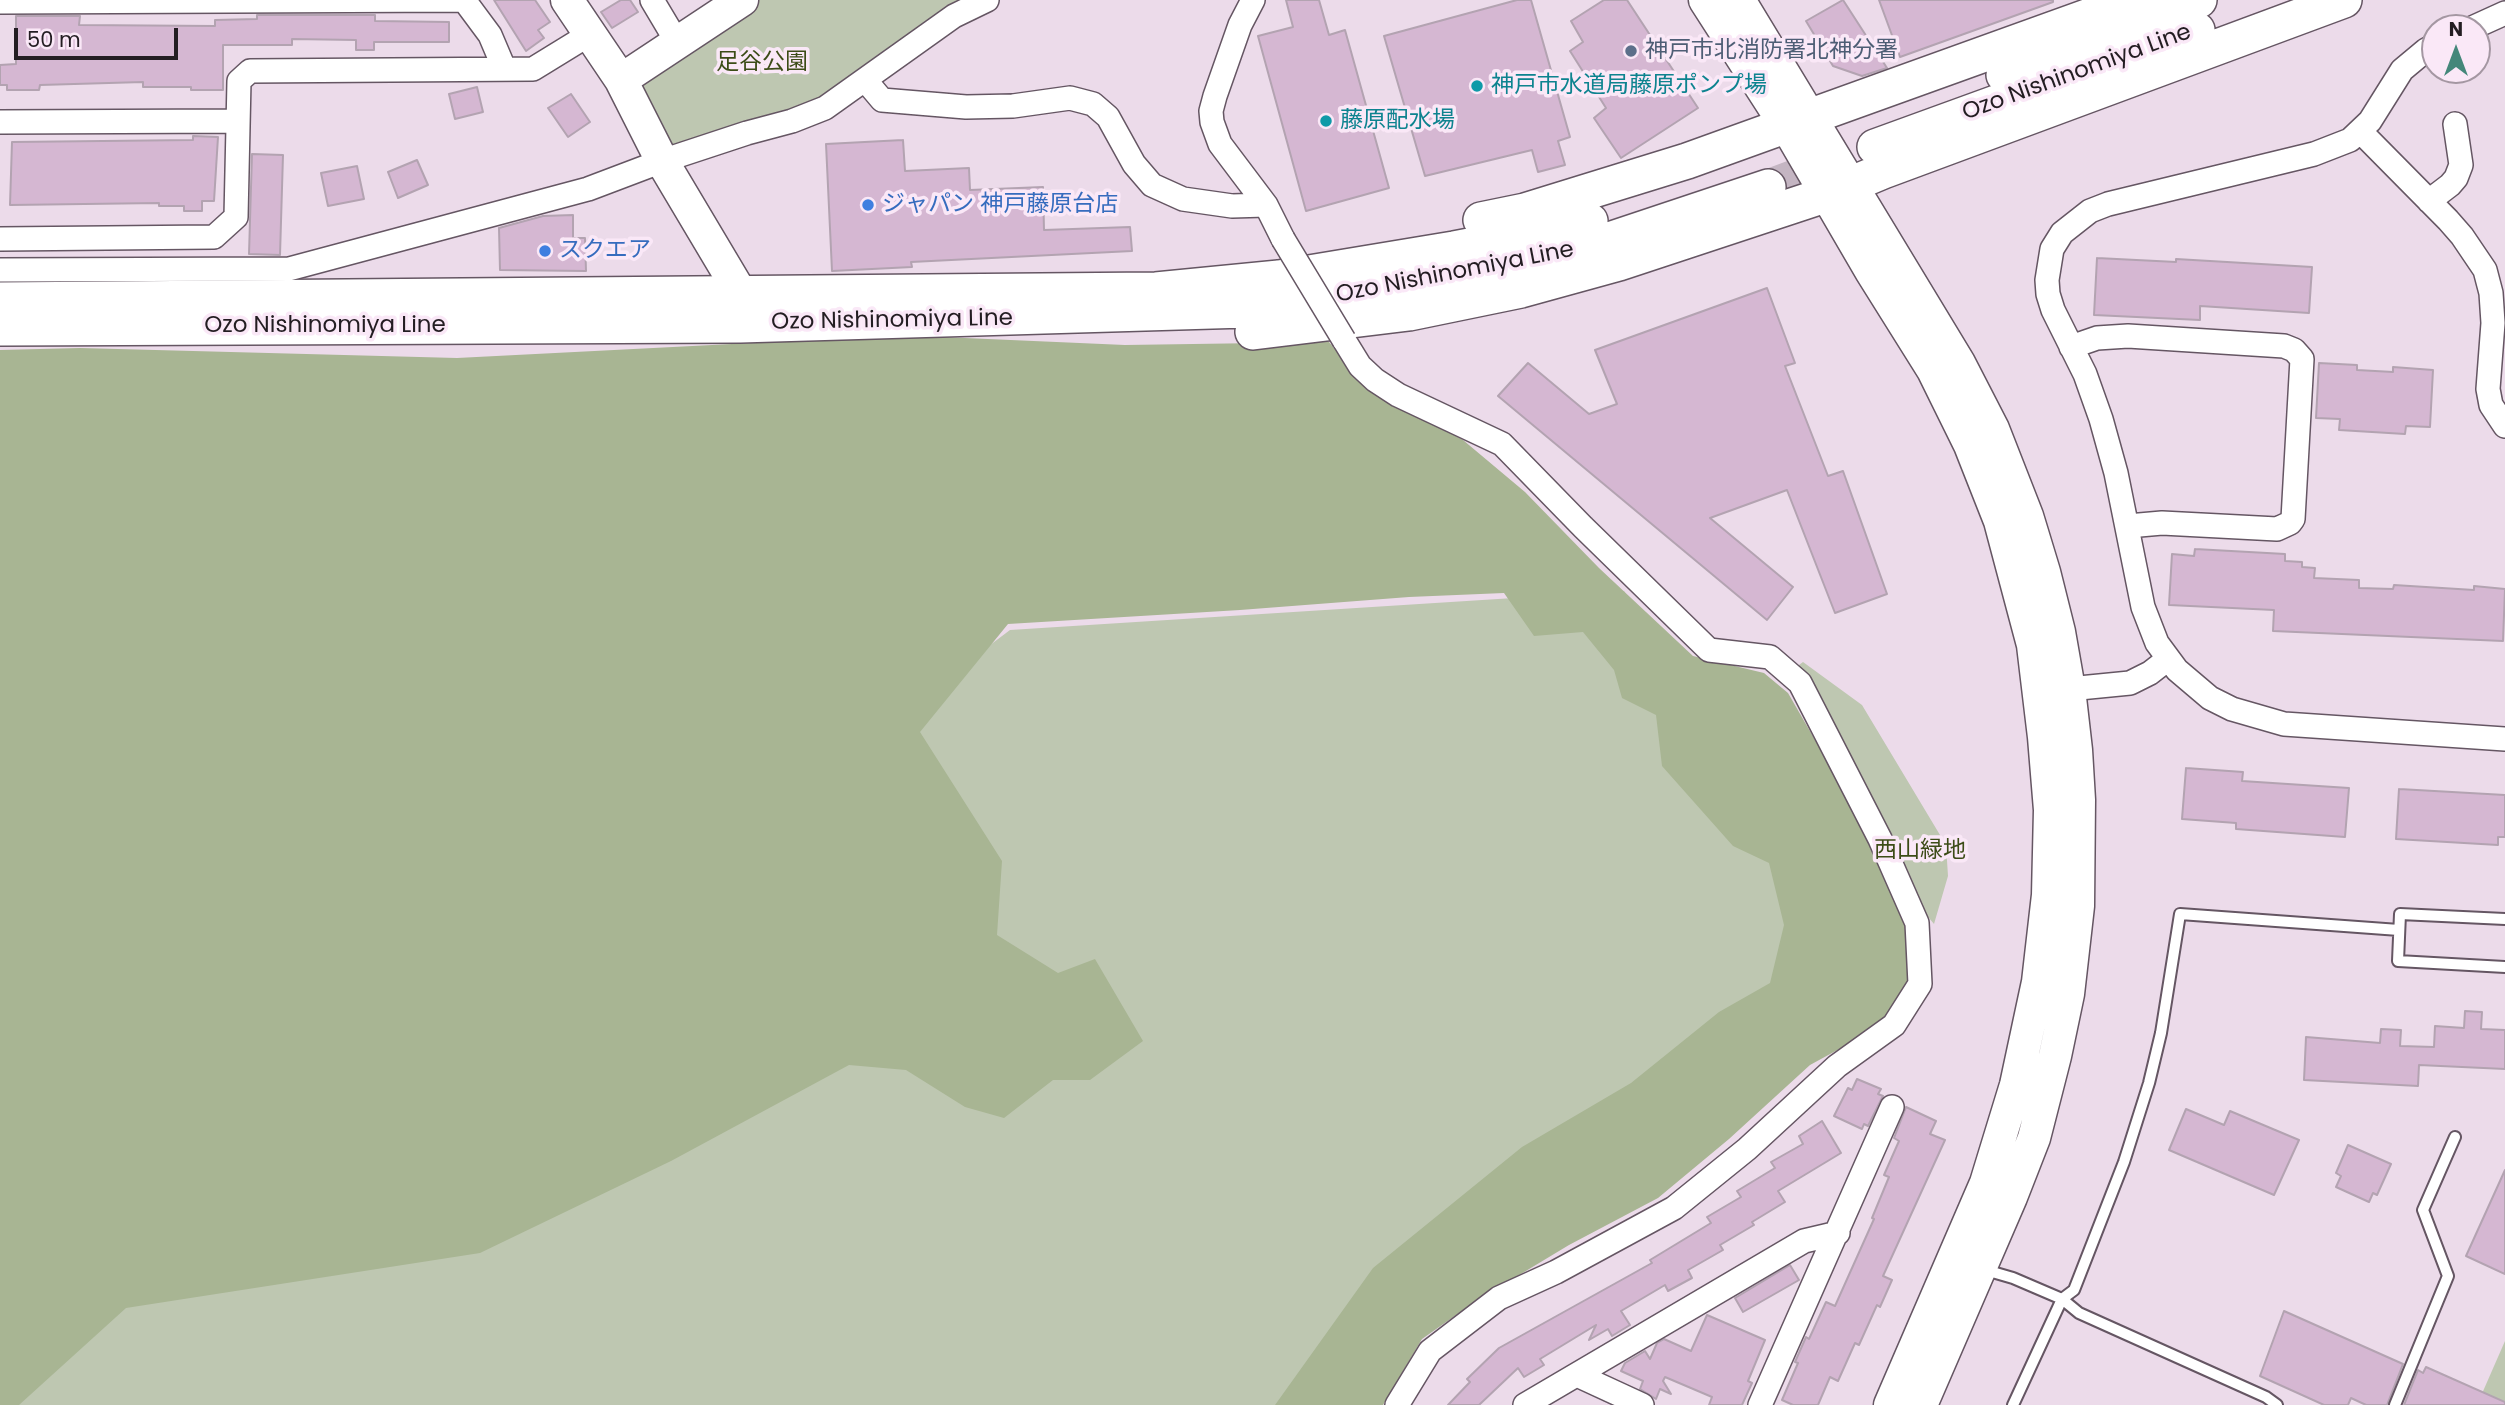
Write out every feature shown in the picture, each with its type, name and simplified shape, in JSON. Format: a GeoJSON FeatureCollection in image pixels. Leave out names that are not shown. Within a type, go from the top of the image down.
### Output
{"type":"FeatureCollection","features":[{"type":"Feature","properties":{"kind":"main road"},"geometry":{"type":"LineString","coordinates":[[1039,305],[1525,211],[1688,162],[2134,0]]}},
{"type":"Feature","properties":{"kind":"main road","name":"Ozo Nishinomiya Line"},"geometry":{"type":"LineString","coordinates":[[2199,0],[1923,107],[1869,137],[2279,0]]}},
{"type":"Feature","properties":{"kind":"main road"},"geometry":{"type":"LineString","coordinates":[[1039,305],[1113,333],[1194,336],[1315,326],[1409,313],[1521,290],[1619,263],[1840,189],[2344,0]]}},
{"type":"Feature","properties":{"kind":"main road","name":"Ozo Nishinomiya Line"},"geometry":{"type":"LineString","coordinates":[[0,328],[740,309],[1039,305],[1279,278],[1454,249],[1569,227],[1665,198],[1762,176]]}},
{"type":"Feature","properties":{"kind":"main road","name":"Ozo Nishinomiya Line"},"geometry":{"type":"LineString","coordinates":[[0,300],[740,309]]}},
{"type":"Feature","properties":{"kind":"street"},"geometry":{"type":"LineString","coordinates":[[0,2],[463,0],[490,35],[504,68]]}},
{"type":"Feature","properties":{"kind":"street"},"geometry":{"type":"LineString","coordinates":[[567,0],[621,80],[740,309]]}},
{"type":"Feature","properties":{"kind":"street"},"geometry":{"type":"LineString","coordinates":[[652,0],[677,42]]}},
{"type":"Feature","properties":{"kind":"street"},"geometry":{"type":"LineString","coordinates":[[621,80],[742,0]]}},
{"type":"Feature","properties":{"kind":"street"},"geometry":{"type":"LineString","coordinates":[[0,271],[289,269],[588,189],[825,108],[954,16],[987,0]]}},
{"type":"Feature","properties":{"kind":"street"},"geometry":{"type":"LineString","coordinates":[[1253,0],[1240,25],[1215,96],[1211,111],[1212,122],[1220,144],[1266,205],[1283,239],[1360,366],[1386,388],[1502,444],[1709,650],[1770,657],[1800,683],[1880,839],[1917,923],[1920,984],[1894,1025],[1838,1066],[1747,1149],[1675,1208],[1556,1272],[1499,1298],[1430,1351],[1397,1405]]}},
{"type":"Feature","properties":{"kind":"street"},"geometry":{"type":"LineString","coordinates":[[1705,0],[1798,121]]}},
{"type":"Feature","properties":{"kind":"street"},"geometry":{"type":"LineString","coordinates":[[1739,0],[1798,121],[1840,189],[1959,363],[1993,429],[2027,516],[2044,572],[2059,632],[2069,689],[2076,750],[2080,849],[2078,906],[2068,994],[2034,1138],[1921,1405]]}},
{"type":"Feature","properties":{"kind":"street"},"geometry":{"type":"LineString","coordinates":[[0,239],[215,237],[236,217],[239,81],[250,71],[533,69],[590,34]]}},
{"type":"Feature","properties":{"kind":"street"},"geometry":{"type":"LineString","coordinates":[[2421,54],[2402,71],[2377,111],[2350,140],[2314,154],[2108,204],[2090,211],[2073,222],[2052,249],[2047,280],[2053,310],[2085,374],[2101,419],[2143,607],[2157,643],[2168,659],[2210,698],[2232,709],[2271,722],[2505,739]]}},
{"type":"Feature","properties":{"kind":"street"},"geometry":{"type":"LineString","coordinates":[[866,81],[882,100],[966,107],[1013,106],[1070,98],[1093,104],[1108,117],[1133,164],[1152,185],[1183,199],[1232,206],[1266,205]]}},
{"type":"Feature","properties":{"kind":"street"},"geometry":{"type":"LineString","coordinates":[[0,122],[238,121]]}},
{"type":"Feature","properties":{"kind":"street"},"geometry":{"type":"LineString","coordinates":[[2429,201],[2450,185],[2461,165],[2455,124]]}},
{"type":"Feature","properties":{"kind":"street"},"geometry":{"type":"LineString","coordinates":[[2360,131],[2462,236],[2485,270],[2491,293],[2493,323],[2488,389],[2491,405],[2505,426]]}},
{"type":"Feature","properties":{"kind":"street"},"geometry":{"type":"LineString","coordinates":[[1840,189],[1871,271],[1933,370],[1970,444],[2000,521],[2033,645],[2050,810],[2048,895],[2041,957],[2016,1085],[1986,1183],[1890,1405]]}},
{"type":"Feature","properties":{"kind":"street"},"geometry":{"type":"LineString","coordinates":[[2071,347],[2097,338],[2128,336],[2284,346],[2294,350],[2302,359],[2293,519],[2290,523],[2277,529],[2162,523],[2127,526]]}},
{"type":"Feature","properties":{"kind":"street"},"geometry":{"type":"LineString","coordinates":[[2069,689],[2130,683],[2150,673],[2168,659]]}},
{"type":"Feature","properties":{"kind":"street"},"geometry":{"type":"LineString","coordinates":[[1760,1405],[1892,1107]]}},
{"type":"Feature","properties":{"kind":"street"},"geometry":{"type":"LineString","coordinates":[[1525,1405],[1804,1241],[1838,1233]]}},
{"type":"Feature","properties":{"kind":"street"},"geometry":{"type":"LineString","coordinates":[[1577,1375],[1642,1405]]}},
{"type":"Feature","properties":{"kind":"lane"},"geometry":{"type":"LineString","coordinates":[[2013,1405],[2062,1299],[2074,1290],[2124,1162],[2149,1083],[2161,1033],[2180,914],[2399,930]]}},
{"type":"Feature","properties":{"kind":"lane"},"geometry":{"type":"LineString","coordinates":[[2505,919],[2400,914],[2398,961],[2505,967]]}},
{"type":"Feature","properties":{"kind":"lane"},"geometry":{"type":"LineString","coordinates":[[2395,1405],[2448,1276],[2423,1210],[2455,1137]]}},
{"type":"Feature","properties":{"kind":"lane"},"geometry":{"type":"LineString","coordinates":[[1981,1268],[2062,1299],[2079,1312],[2266,1397],[2277,1405]]}},
{"type":"Feature","properties":{"kind":"green space","name":"足谷公園"},"geometry":{"type":"Polygon","coordinates":[[[744,0],[978,0],[836,94],[662,161],[621,80],[744,0]]]}},
{"type":"Feature","properties":{"kind":"green space"},"geometry":{"type":"Polygon","coordinates":[[[942,337],[1125,345],[1329,342],[1366,387],[1463,440],[1525,492],[1599,568],[1693,656],[1764,673],[1788,693],[1856,811],[1908,925],[1911,980],[1885,1024],[1810,1065],[1729,1139],[1658,1198],[1569,1245],[1476,1301],[1422,1339],[1383,1405],[1275,1405],[1373,1268],[1522,1147],[1631,1083],[1719,1012],[1770,983],[1784,925],[1769,863],[1733,846],[1662,766],[1656,715],[1622,698],[1614,670],[1583,632],[1534,636],[1504,593],[1008,624],[920,732],[1002,861],[997,935],[1058,973],[1095,959],[1143,1041],[1090,1080],[1053,1080],[1004,1118],[965,1107],[906,1070],[849,1065],[671,1161],[480,1253],[126,1308],[19,1405],[0,1405],[0,350],[80,348],[457,358],[771,342],[942,337]]]}},
{"type":"Feature","properties":{"kind":"green space"},"geometry":{"type":"Polygon","coordinates":[[[1624,591],[1866,948],[1339,1405],[0,1405],[0,1295],[806,784],[1010,630],[1624,591]]]}},
{"type":"Feature","properties":{"kind":"green space","name":"西山緑地"},"geometry":{"type":"Polygon","coordinates":[[[1803,662],[1862,705],[1946,845],[1948,876],[1934,924],[1915,901],[1791,671],[1803,662]]]}},
{"type":"Feature","properties":{"kind":"green space"},"geometry":{"type":"Polygon","coordinates":[[[2505,1341],[2505,1405],[2477,1405],[2505,1341]]]}},
{"type":"Feature","properties":{"kind":"building"},"geometry":{"type":"Polygon","coordinates":[[[494,0],[535,0],[550,22],[538,30],[544,38],[526,51],[494,0]]]}},
{"type":"Feature","properties":{"kind":"building"},"geometry":{"type":"Polygon","coordinates":[[[621,0],[630,0],[638,12],[612,28],[601,12],[621,0]]]}},
{"type":"Feature","properties":{"kind":"building","name":"藤原配水場"},"geometry":{"type":"Polygon","coordinates":[[[1286,0],[1319,0],[1329,35],[1345,30],[1389,188],[1306,211],[1258,36],[1293,27],[1286,0]]]}},
{"type":"Feature","properties":{"kind":"building","name":"神戸市水道局藤原ポンプ場"},"geometry":{"type":"Polygon","coordinates":[[[1517,0],[1531,0],[1570,137],[1558,141],[1565,165],[1538,172],[1532,150],[1425,176],[1384,36],[1517,0]]]}},
{"type":"Feature","properties":{"kind":"building"},"geometry":{"type":"Polygon","coordinates":[[[1604,0],[1627,0],[1698,108],[1621,158],[1594,118],[1606,108],[1570,51],[1583,42],[1571,21],[1604,0]]]}},
{"type":"Feature","properties":{"kind":"building"},"geometry":{"type":"Polygon","coordinates":[[[1843,0],[1887,68],[1862,76],[1833,66],[1806,21],[1843,0]]]}},
{"type":"Feature","properties":{"kind":"building"},"geometry":{"type":"Polygon","coordinates":[[[1879,0],[2053,0],[2053,2],[1900,57],[1879,0]]]}},
{"type":"Feature","properties":{"kind":"building"},"geometry":{"type":"Polygon","coordinates":[[[257,15],[375,15],[375,21],[449,22],[449,42],[374,42],[374,50],[356,50],[356,40],[292,39],[292,45],[223,45],[223,90],[143,87],[143,82],[40,85],[39,90],[7,90],[7,85],[0,85],[0,65],[16,64],[16,16],[80,16],[79,25],[215,26],[215,20],[257,19],[257,15]]]}},
{"type":"Feature","properties":{"kind":"building"},"geometry":{"type":"Polygon","coordinates":[[[477,87],[483,112],[455,119],[449,94],[477,87]]]}},
{"type":"Feature","properties":{"kind":"building"},"geometry":{"type":"Polygon","coordinates":[[[571,94],[590,122],[568,137],[548,108],[571,94]]]}},
{"type":"Feature","properties":{"kind":"building"},"geometry":{"type":"Polygon","coordinates":[[[193,136],[218,137],[214,201],[202,201],[202,211],[184,211],[184,206],[159,206],[159,203],[10,205],[12,142],[193,140],[193,136]]]}},
{"type":"Feature","properties":{"kind":"building"},"geometry":{"type":"Polygon","coordinates":[[[903,140],[905,171],[969,168],[970,190],[1043,187],[1044,230],[1130,227],[1132,251],[911,262],[912,267],[832,271],[826,144],[903,140]]]}},
{"type":"Feature","properties":{"kind":"building"},"geometry":{"type":"Polygon","coordinates":[[[252,154],[283,155],[280,255],[249,254],[252,154]]]}},
{"type":"Feature","properties":{"kind":"building"},"geometry":{"type":"Polygon","coordinates":[[[417,160],[428,185],[398,198],[388,172],[417,160]]]}},
{"type":"Feature","properties":{"kind":"building"},"geometry":{"type":"Polygon","coordinates":[[[357,166],[364,199],[328,206],[321,173],[357,166]]]}},
{"type":"Feature","properties":{"kind":"building"},"geometry":{"type":"Polygon","coordinates":[[[573,215],[573,238],[585,238],[586,271],[500,270],[499,228],[543,216],[573,215]]]}},
{"type":"Feature","properties":{"kind":"building"},"geometry":{"type":"Polygon","coordinates":[[[2097,258],[2176,262],[2176,259],[2312,267],[2309,313],[2200,306],[2200,320],[2094,315],[2097,258]]]}},
{"type":"Feature","properties":{"kind":"building"},"geometry":{"type":"Polygon","coordinates":[[[1767,288],[1795,363],[1785,366],[1828,476],[1843,471],[1887,594],[1835,613],[1787,490],[1710,518],[1793,587],[1767,620],[1498,396],[1528,363],[1589,414],[1617,404],[1595,350],[1767,288]]]}},
{"type":"Feature","properties":{"kind":"building"},"geometry":{"type":"Polygon","coordinates":[[[2319,363],[2357,365],[2357,370],[2393,372],[2393,367],[2433,370],[2430,427],[2406,426],[2405,434],[2339,430],[2340,419],[2316,418],[2319,363]]]}},
{"type":"Feature","properties":{"kind":"building"},"geometry":{"type":"Polygon","coordinates":[[[2195,549],[2285,554],[2285,561],[2302,562],[2302,567],[2315,568],[2314,578],[2359,580],[2359,588],[2393,589],[2394,585],[2474,590],[2474,586],[2505,589],[2503,641],[2273,631],[2274,610],[2169,605],[2172,554],[2194,556],[2195,549]]]}},
{"type":"Feature","properties":{"kind":"building"},"geometry":{"type":"Polygon","coordinates":[[[2186,768],[2243,772],[2242,781],[2349,788],[2345,837],[2236,829],[2236,823],[2182,819],[2186,768]]]}},
{"type":"Feature","properties":{"kind":"building"},"geometry":{"type":"Polygon","coordinates":[[[2399,789],[2505,795],[2505,837],[2498,837],[2498,845],[2396,839],[2399,789]]]}},
{"type":"Feature","properties":{"kind":"building"},"geometry":{"type":"Polygon","coordinates":[[[2465,1011],[2482,1012],[2481,1029],[2505,1030],[2505,1069],[2419,1065],[2418,1086],[2304,1080],[2306,1037],[2380,1043],[2381,1029],[2401,1030],[2400,1046],[2434,1047],[2435,1026],[2464,1028],[2465,1011]]]}},
{"type":"Feature","properties":{"kind":"building"},"geometry":{"type":"Polygon","coordinates":[[[1857,1079],[1881,1089],[1878,1094],[1883,1096],[1868,1126],[1864,1124],[1862,1129],[1834,1116],[1848,1088],[1852,1090],[1857,1079]]]}},
{"type":"Feature","properties":{"kind":"building"},"geometry":{"type":"Polygon","coordinates":[[[1906,1107],[1936,1121],[1930,1134],[1945,1140],[1883,1276],[1892,1280],[1859,1345],[1855,1343],[1838,1381],[1830,1377],[1818,1405],[1793,1405],[1782,1400],[1798,1363],[1795,1362],[1826,1302],[1835,1306],[1874,1219],[1872,1218],[1889,1177],[1884,1175],[1899,1141],[1894,1138],[1906,1107]]]}},
{"type":"Feature","properties":{"kind":"building"},"geometry":{"type":"Polygon","coordinates":[[[2186,1109],[2224,1125],[2230,1111],[2299,1140],[2274,1195],[2169,1150],[2186,1109]]]}},
{"type":"Feature","properties":{"kind":"building"},"geometry":{"type":"Polygon","coordinates":[[[1822,1121],[1841,1153],[1778,1191],[1785,1202],[1720,1245],[1723,1250],[1688,1270],[1692,1278],[1668,1291],[1665,1285],[1621,1311],[1630,1325],[1612,1336],[1608,1329],[1589,1340],[1596,1325],[1540,1359],[1544,1365],[1524,1377],[1518,1368],[1479,1405],[1448,1405],[1470,1382],[1467,1379],[1499,1348],[1652,1263],[1650,1260],[1711,1223],[1707,1217],[1741,1197],[1737,1191],[1775,1168],[1771,1162],[1803,1144],[1799,1136],[1822,1121]]]}},
{"type":"Feature","properties":{"kind":"building"},"geometry":{"type":"Polygon","coordinates":[[[2348,1145],[2391,1164],[2377,1195],[2373,1193],[2369,1202],[2336,1187],[2341,1176],[2336,1173],[2348,1145]]]}},
{"type":"Feature","properties":{"kind":"building"},"geometry":{"type":"Polygon","coordinates":[[[2505,1170],[2505,1274],[2466,1256],[2505,1170]]]}},
{"type":"Feature","properties":{"kind":"building"},"geometry":{"type":"Polygon","coordinates":[[[1790,1265],[1799,1280],[1743,1312],[1735,1298],[1790,1265]]]}},
{"type":"Feature","properties":{"kind":"building"},"geometry":{"type":"Polygon","coordinates":[[[2284,1311],[2403,1364],[2387,1405],[2366,1405],[2351,1398],[2348,1405],[2324,1405],[2260,1376],[2284,1311]]]}},
{"type":"Feature","properties":{"kind":"building"},"geometry":{"type":"Polygon","coordinates":[[[1707,1315],[1765,1340],[1748,1381],[1752,1383],[1742,1405],[1709,1405],[1712,1397],[1665,1377],[1663,1381],[1671,1394],[1660,1389],[1656,1399],[1640,1389],[1643,1381],[1621,1371],[1625,1363],[1645,1351],[1650,1359],[1657,1343],[1664,1339],[1691,1351],[1707,1315]]]}},
{"type":"Feature","properties":{"kind":"building"},"geometry":{"type":"Polygon","coordinates":[[[2426,1367],[2505,1402],[2505,1405],[2404,1405],[2418,1370],[2423,1373],[2426,1367]]]}},
{"type":"Feature","properties":{"kind":"tunnel"},"geometry":{"type":"LineString","coordinates":[[1768,187],[1875,147]]}},
{"type":"Feature","properties":{"kind":"place","name":"神戸市北消防署北神分署"},"geometry":{"type":"Point","coordinates":[1631,51]}},
{"type":"Feature","properties":{"kind":"place","name":"神戸市水道局藤原ポンプ場"},"geometry":{"type":"Point","coordinates":[1477,86]}},
{"type":"Feature","properties":{"kind":"place","name":"藤原配水場"},"geometry":{"type":"Point","coordinates":[1326,121]}},
{"type":"Feature","properties":{"kind":"place","name":"ジャパン 神戸藤原台店"},"geometry":{"type":"Point","coordinates":[868,205]}},
{"type":"Feature","properties":{"kind":"place","name":"スクエア"},"geometry":{"type":"Point","coordinates":[545,251]}}]}
